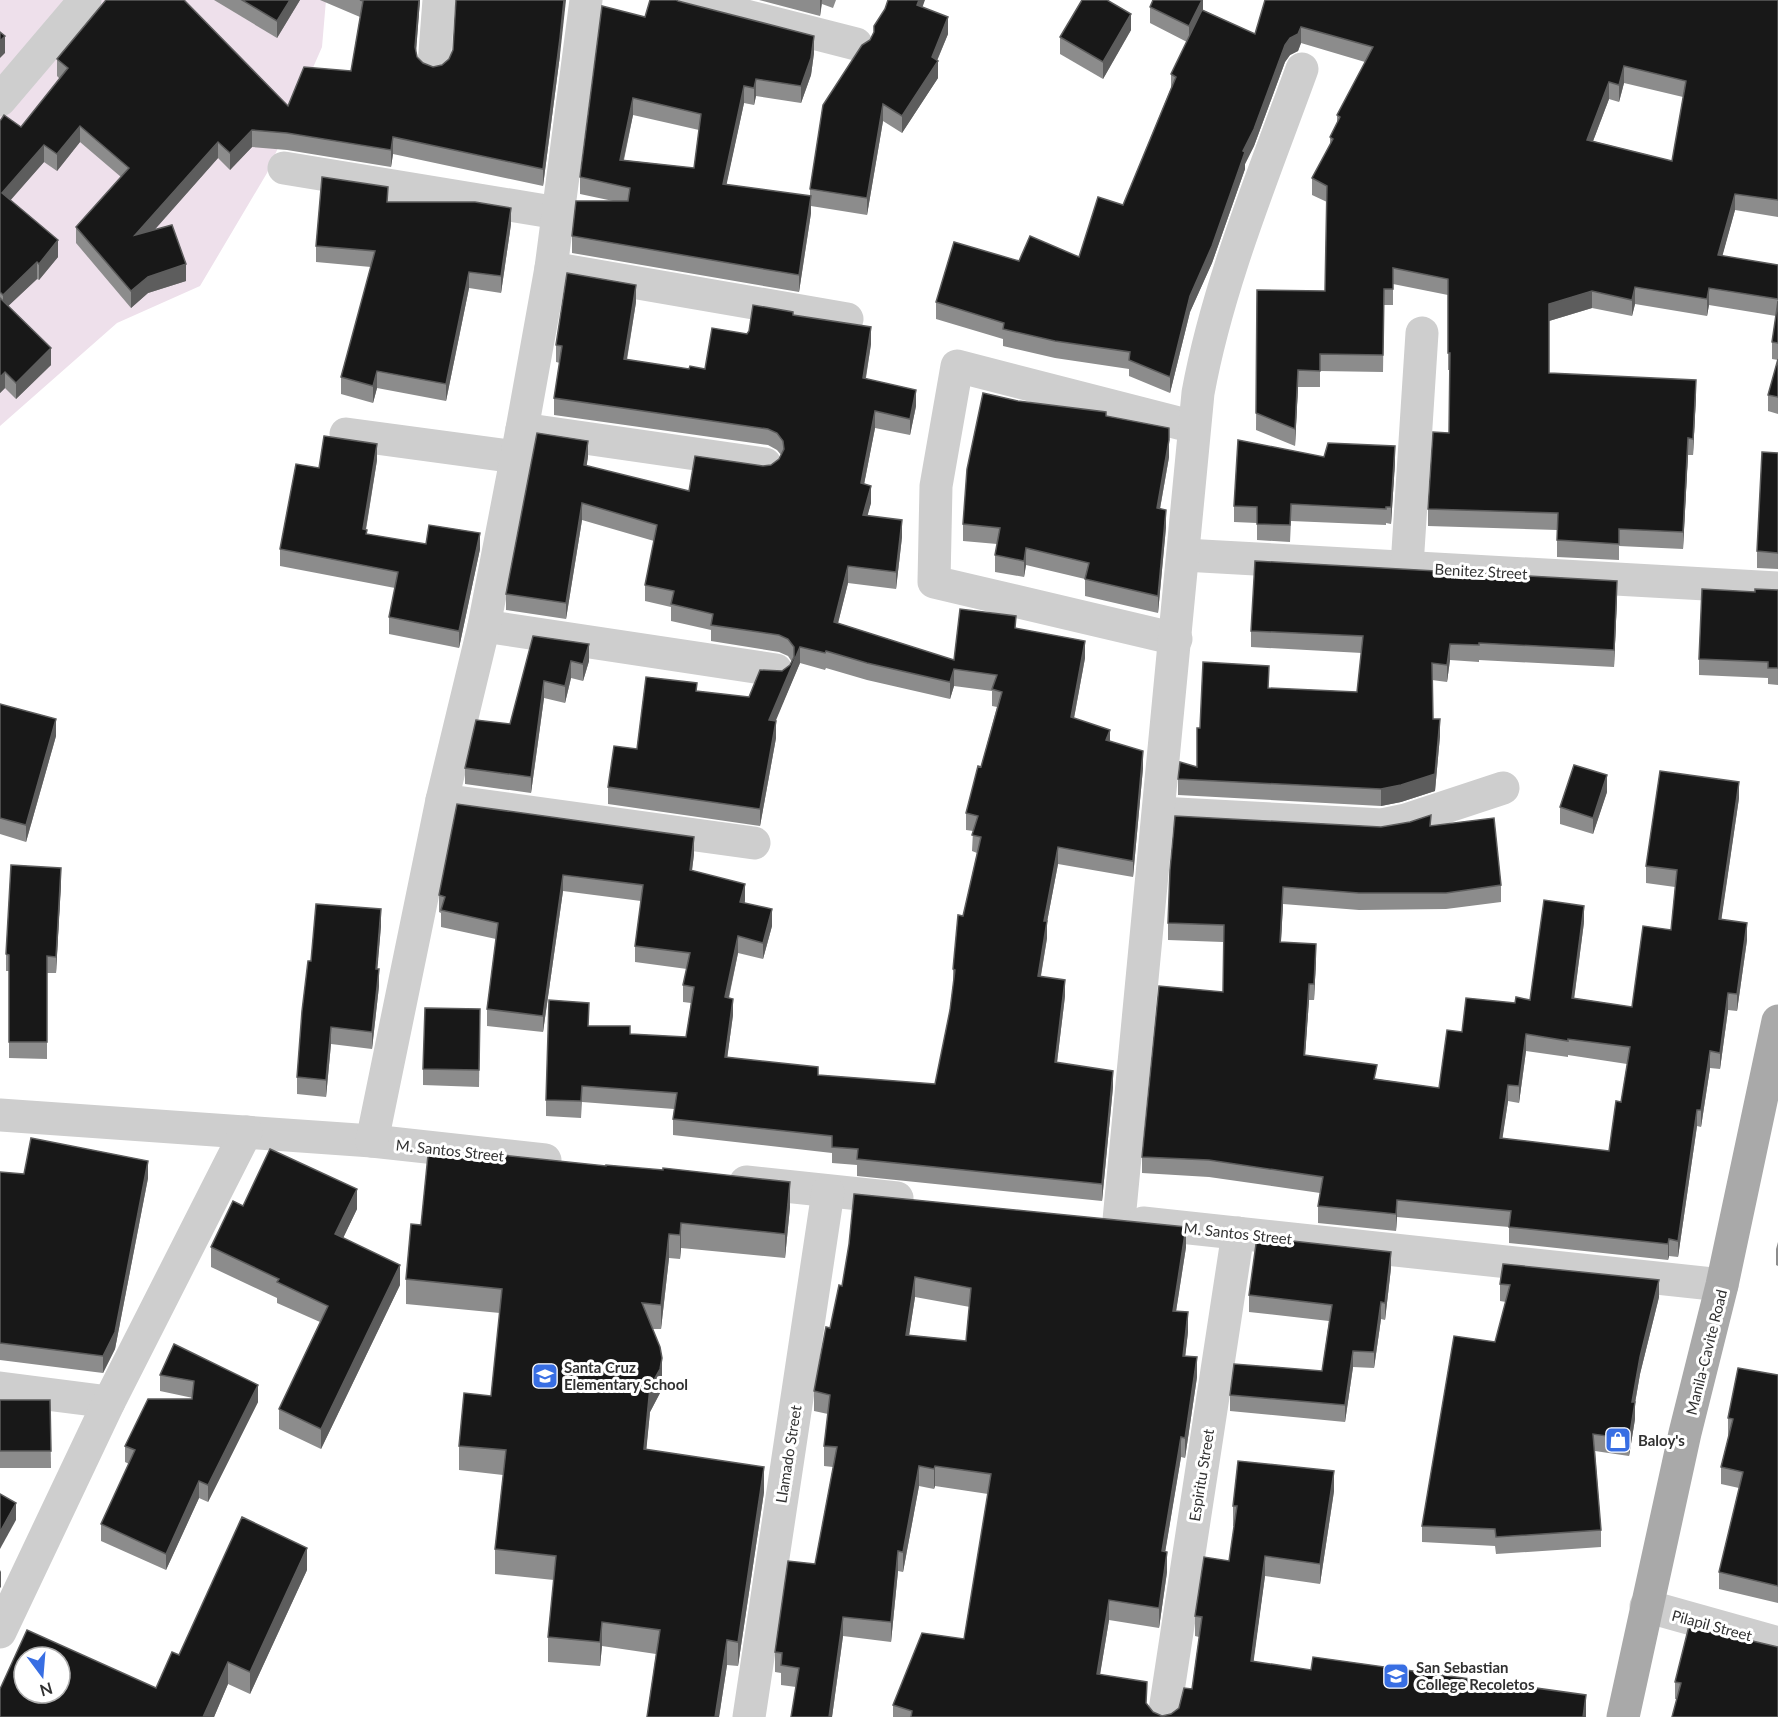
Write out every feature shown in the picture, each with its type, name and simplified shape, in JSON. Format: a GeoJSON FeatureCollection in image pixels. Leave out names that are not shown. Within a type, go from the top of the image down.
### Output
{"type":"FeatureCollection","features":[{"type":"Feature","properties":{"kind":"main road","name":"Manila-Cavite Road"},"geometry":{"type":"LineString","coordinates":[[1623,1717],[1686,1433],[1770,1097],[1778,1021]]}},
{"type":"Feature","properties":{"kind":"street"},"geometry":{"type":"LineString","coordinates":[[0,100],[85,0]]}},
{"type":"Feature","properties":{"kind":"street"},"geometry":{"type":"LineString","coordinates":[[434,65],[439,0]]}},
{"type":"Feature","properties":{"kind":"street"},"geometry":{"type":"LineString","coordinates":[[372,1141],[442,800],[484,626],[519,443],[551,268],[585,0]]}},
{"type":"Feature","properties":{"kind":"street"},"geometry":{"type":"LineString","coordinates":[[683,0],[856,44]]}},
{"type":"Feature","properties":{"kind":"street"},"geometry":{"type":"LineString","coordinates":[[1119,1220],[1184,555],[1194,427],[1204,360],[1220,297],[1302,69]]}},
{"type":"Feature","properties":{"kind":"street"},"geometry":{"type":"LineString","coordinates":[[285,168],[558,213]]}},
{"type":"Feature","properties":{"kind":"street"},"geometry":{"type":"LineString","coordinates":[[551,268],[847,319]]}},
{"type":"Feature","properties":{"kind":"street"},"geometry":{"type":"LineString","coordinates":[[1407,566],[1422,333]]}},
{"type":"Feature","properties":{"kind":"street"},"geometry":{"type":"LineString","coordinates":[[1176,639],[934,582],[936,486],[957,366],[1194,427]]}},
{"type":"Feature","properties":{"kind":"street"},"geometry":{"type":"LineString","coordinates":[[346,434],[519,443],[765,464]]}},
{"type":"Feature","properties":{"kind":"street","name":"Benitez Street"},"geometry":{"type":"LineString","coordinates":[[1184,555],[1778,588]]}},
{"type":"Feature","properties":{"kind":"street"},"geometry":{"type":"LineString","coordinates":[[484,626],[776,670]]}},
{"type":"Feature","properties":{"kind":"street"},"geometry":{"type":"LineString","coordinates":[[1159,813],[1382,825],[1406,820],[1503,788]]}},
{"type":"Feature","properties":{"kind":"street"},"geometry":{"type":"LineString","coordinates":[[442,800],[754,843]]}},
{"type":"Feature","properties":{"kind":"street","name":"M. Santos Street"},"geometry":{"type":"LineString","coordinates":[[0,1115],[372,1141],[571,1163]]}},
{"type":"Feature","properties":{"kind":"street"},"geometry":{"type":"LineString","coordinates":[[0,1632],[109,1402],[246,1132]]}},
{"type":"Feature","properties":{"kind":"street"},"geometry":{"type":"LineString","coordinates":[[711,1179],[921,1201]]}},
{"type":"Feature","properties":{"kind":"street","name":"Llamado Street"},"geometry":{"type":"LineString","coordinates":[[748,1717],[828,1192]]}},
{"type":"Feature","properties":{"kind":"street","name":"M. Santos Street"},"geometry":{"type":"LineString","coordinates":[[1084,1217],[1722,1285]]}},
{"type":"Feature","properties":{"kind":"street","name":"Espiritu Street"},"geometry":{"type":"LineString","coordinates":[[1164,1717],[1238,1233]]}},
{"type":"Feature","properties":{"kind":"street"},"geometry":{"type":"LineString","coordinates":[[0,1388],[109,1402]]}},
{"type":"Feature","properties":{"kind":"street","name":"Pilapil Street"},"geometry":{"type":"LineString","coordinates":[[1646,1606],[1778,1643]]}},
{"type":"Feature","properties":{"kind":"shaded area"},"geometry":{"type":"Polygon","coordinates":[[[0,0],[326,0],[322,47],[267,173],[200,286],[117,323],[0,426],[0,0]]]}},
{"type":"Feature","properties":{"kind":"building"},"geometry":{"type":"Polygon","coordinates":[[[106,0],[184,0],[288,106],[304,67],[351,71],[363,1],[360,0],[419,0],[415,47],[417,57],[423,63],[433,67],[442,65],[449,59],[453,50],[456,0],[564,0],[543,169],[393,137],[391,150],[287,133],[252,130],[230,153],[218,142],[135,235],[172,225],[186,264],[148,277],[131,291],[76,227],[129,168],[80,126],[57,154],[44,145],[2,193],[58,240],[39,264],[37,262],[3,295],[0,292],[0,121],[4,115],[21,127],[68,68],[57,59],[106,0]]]}},
{"type":"Feature","properties":{"kind":"building"},"geometry":{"type":"Polygon","coordinates":[[[242,0],[290,0],[277,21],[242,0]]]}},
{"type":"Feature","properties":{"kind":"building"},"geometry":{"type":"Polygon","coordinates":[[[650,0],[676,0],[814,36],[811,58],[801,86],[756,79],[754,88],[744,86],[723,184],[811,196],[799,275],[572,236],[576,201],[628,201],[630,188],[580,177],[602,6],[645,17],[650,0]],[[633,98],[620,160],[694,168],[701,114],[633,98]]]}},
{"type":"Feature","properties":{"kind":"building"},"geometry":{"type":"Polygon","coordinates":[[[888,0],[919,0],[917,5],[948,17],[932,57],[938,61],[902,116],[883,104],[867,198],[810,189],[823,105],[862,45],[870,40],[874,26],[888,0]]]}},
{"type":"Feature","properties":{"kind":"building"},"geometry":{"type":"Polygon","coordinates":[[[1082,0],[1107,0],[1131,14],[1103,62],[1060,37],[1082,0]]]}},
{"type":"Feature","properties":{"kind":"building"},"geometry":{"type":"Polygon","coordinates":[[[1153,0],[1202,0],[1189,26],[1150,7],[1153,0]]]}},
{"type":"Feature","properties":{"kind":"building"},"geometry":{"type":"Polygon","coordinates":[[[1265,0],[1778,0],[1778,200],[1735,194],[1718,255],[1778,265],[1778,299],[1709,288],[1707,299],[1635,287],[1632,300],[1592,291],[1549,304],[1549,373],[1696,380],[1693,439],[1688,438],[1683,532],[1619,529],[1619,544],[1557,540],[1558,513],[1428,509],[1433,432],[1449,433],[1448,279],[1393,268],[1393,289],[1384,289],[1383,355],[1320,354],[1320,371],[1298,370],[1295,429],[1256,413],[1257,290],[1325,291],[1327,186],[1312,178],[1333,139],[1330,137],[1340,117],[1337,115],[1373,47],[1301,27],[1298,34],[1290,38],[1285,45],[1254,129],[1243,151],[1245,152],[1212,246],[1190,296],[1170,377],[1129,360],[1130,352],[1055,341],[1003,329],[1004,323],[936,302],[954,242],[1019,261],[1030,236],[1079,257],[1098,197],[1123,205],[1176,77],[1171,74],[1202,10],[1255,34],[1265,0]],[[1624,66],[1619,85],[1609,82],[1587,140],[1672,161],[1686,81],[1624,66]]]}},
{"type":"Feature","properties":{"kind":"building"},"geometry":{"type":"Polygon","coordinates":[[[322,177],[388,187],[387,202],[475,202],[511,208],[501,276],[469,272],[446,384],[377,371],[373,386],[341,377],[375,251],[316,246],[322,177]]]}},
{"type":"Feature","properties":{"kind":"building"},"geometry":{"type":"Polygon","coordinates":[[[567,273],[636,285],[624,359],[689,369],[690,366],[705,369],[712,328],[747,334],[753,305],[793,312],[793,315],[871,327],[863,378],[916,390],[910,419],[875,411],[861,483],[871,486],[863,515],[902,520],[896,572],[848,566],[834,622],[954,660],[960,609],[1016,616],[1015,628],[1085,641],[1071,717],[1110,730],[1106,740],[1143,751],[1133,861],[1058,847],[1044,921],[1047,921],[1038,976],[1065,980],[1055,1062],[1113,1071],[1102,1184],[857,1159],[858,1149],[832,1147],[832,1136],[673,1119],[677,1093],[582,1086],[581,1101],[546,1100],[549,1000],[589,1003],[588,1026],[630,1026],[630,1034],[686,1037],[694,987],[683,985],[690,953],[635,946],[643,885],[563,875],[543,1016],[487,1009],[498,923],[441,910],[445,897],[439,895],[457,804],[694,837],[690,870],[745,884],[740,902],[772,909],[763,943],[738,936],[725,997],[733,999],[725,1057],[818,1067],[818,1075],[935,1084],[950,1010],[958,915],[963,916],[981,837],[972,835],[978,816],[966,813],[978,766],[981,767],[1002,692],[992,689],[997,675],[954,669],[950,682],[826,651],[825,653],[800,647],[769,720],[776,721],[760,809],[608,787],[614,746],[637,749],[646,677],[697,683],[696,691],[749,697],[760,670],[782,671],[790,665],[794,657],[794,647],[788,639],[779,635],[711,625],[713,614],[671,604],[674,591],[645,585],[657,525],[582,503],[566,603],[506,594],[537,433],[588,441],[584,465],[689,491],[695,456],[763,466],[771,465],[779,459],[784,449],[783,441],[777,433],[768,429],[554,398],[562,346],[556,345],[567,273]]]}},
{"type":"Feature","properties":{"kind":"building"},"geometry":{"type":"Polygon","coordinates":[[[0,298],[51,348],[16,383],[5,372],[0,377],[0,298]]]}},
{"type":"Feature","properties":{"kind":"building"},"geometry":{"type":"Polygon","coordinates":[[[1778,301],[1778,343],[1772,342],[1778,301]]]}},
{"type":"Feature","properties":{"kind":"building"},"geometry":{"type":"Polygon","coordinates":[[[1778,359],[1778,397],[1768,395],[1778,359]]]}},
{"type":"Feature","properties":{"kind":"building"},"geometry":{"type":"Polygon","coordinates":[[[983,393],[1018,401],[1106,412],[1106,416],[1169,428],[1157,508],[1166,510],[1158,596],[1085,579],[1089,563],[1026,548],[1024,561],[995,555],[1000,528],[963,524],[967,469],[983,393]]]}},
{"type":"Feature","properties":{"kind":"building"},"geometry":{"type":"Polygon","coordinates":[[[324,436],[377,444],[363,529],[367,530],[366,534],[426,544],[429,525],[480,533],[459,631],[389,617],[398,572],[280,549],[296,464],[319,468],[324,436]]]}},
{"type":"Feature","properties":{"kind":"building"},"geometry":{"type":"Polygon","coordinates":[[[1238,440],[1324,457],[1328,443],[1395,446],[1391,507],[1386,507],[1386,509],[1291,504],[1290,525],[1257,524],[1257,507],[1234,506],[1238,440]]]}},
{"type":"Feature","properties":{"kind":"building"},"geometry":{"type":"Polygon","coordinates":[[[1762,452],[1778,453],[1778,553],[1757,551],[1762,452]]]}},
{"type":"Feature","properties":{"kind":"building"},"geometry":{"type":"Polygon","coordinates":[[[1255,561],[1617,581],[1614,650],[1479,643],[1479,645],[1450,644],[1447,665],[1432,663],[1433,719],[1440,719],[1435,774],[1401,785],[1381,789],[1178,779],[1180,762],[1197,767],[1197,728],[1200,728],[1203,662],[1269,666],[1268,688],[1357,692],[1363,636],[1251,631],[1255,561]]]}},
{"type":"Feature","properties":{"kind":"building"},"geometry":{"type":"Polygon","coordinates":[[[1702,589],[1755,592],[1755,589],[1778,590],[1778,668],[1768,668],[1768,662],[1699,659],[1702,589]]]}},
{"type":"Feature","properties":{"kind":"building"},"geometry":{"type":"Polygon","coordinates":[[[533,636],[589,644],[583,664],[571,661],[565,686],[544,681],[531,777],[465,768],[476,720],[510,724],[533,636]]]}},
{"type":"Feature","properties":{"kind":"building"},"geometry":{"type":"Polygon","coordinates":[[[0,704],[56,719],[26,825],[0,818],[0,704]]]}},
{"type":"Feature","properties":{"kind":"building"},"geometry":{"type":"Polygon","coordinates":[[[1574,765],[1607,775],[1593,818],[1560,807],[1574,765]]]}},
{"type":"Feature","properties":{"kind":"building"},"geometry":{"type":"Polygon","coordinates":[[[1660,771],[1739,782],[1719,919],[1747,923],[1737,994],[1728,993],[1720,1053],[1710,1051],[1701,1110],[1697,1110],[1678,1241],[1669,1239],[1668,1244],[1509,1227],[1511,1211],[1397,1200],[1396,1214],[1318,1206],[1323,1177],[1209,1160],[1142,1157],[1159,986],[1223,992],[1224,925],[1168,923],[1175,816],[1381,827],[1410,822],[1431,815],[1430,826],[1494,818],[1501,885],[1446,893],[1359,893],[1283,887],[1280,942],[1316,944],[1314,984],[1309,984],[1304,1055],[1377,1065],[1374,1079],[1439,1088],[1447,1030],[1462,1032],[1466,998],[1515,1003],[1516,997],[1530,1000],[1544,900],[1584,906],[1572,998],[1632,1007],[1643,926],[1671,930],[1677,870],[1646,866],[1660,771]],[[1526,1034],[1519,1086],[1508,1085],[1500,1138],[1609,1151],[1616,1101],[1621,1102],[1630,1047],[1568,1039],[1568,1041],[1526,1034]]]}},
{"type":"Feature","properties":{"kind":"building"},"geometry":{"type":"Polygon","coordinates":[[[11,865],[61,868],[56,957],[47,956],[47,1042],[9,1042],[9,955],[6,954],[11,865]]]}},
{"type":"Feature","properties":{"kind":"building"},"geometry":{"type":"Polygon","coordinates":[[[316,904],[381,909],[376,969],[379,969],[372,1032],[331,1027],[326,1080],[297,1077],[302,1011],[308,961],[311,961],[316,904]]]}},
{"type":"Feature","properties":{"kind":"building"},"geometry":{"type":"Polygon","coordinates":[[[425,1008],[480,1009],[479,1070],[423,1069],[425,1008]]]}},
{"type":"Feature","properties":{"kind":"building"},"geometry":{"type":"Polygon","coordinates":[[[31,1138],[148,1161],[115,1332],[103,1356],[0,1343],[0,1172],[24,1174],[31,1138]]]}},
{"type":"Feature","properties":{"kind":"building"},"geometry":{"type":"Polygon","coordinates":[[[270,1149],[357,1189],[335,1234],[400,1265],[321,1429],[279,1409],[328,1306],[277,1282],[279,1279],[211,1247],[233,1201],[243,1206],[270,1149]]]}},
{"type":"Feature","properties":{"kind":"building"},"geometry":{"type":"Polygon","coordinates":[[[428,1155],[501,1162],[502,1155],[606,1166],[663,1170],[663,1168],[790,1182],[785,1234],[681,1223],[680,1235],[669,1234],[661,1305],[642,1303],[660,1347],[662,1358],[660,1369],[650,1387],[644,1449],[764,1467],[738,1642],[727,1640],[715,1717],[647,1717],[660,1630],[602,1622],[600,1642],[548,1637],[556,1556],[495,1549],[506,1450],[459,1446],[464,1393],[491,1396],[502,1289],[406,1279],[411,1224],[421,1225],[428,1155]]]}},
{"type":"Feature","properties":{"kind":"building"},"geometry":{"type":"Polygon","coordinates":[[[854,1194],[1186,1227],[1173,1311],[1188,1312],[1183,1356],[1197,1357],[1185,1438],[1181,1437],[1162,1551],[1167,1552],[1159,1608],[1109,1600],[1097,1674],[1147,1682],[1146,1703],[1153,1712],[1162,1716],[1171,1714],[1179,1708],[1184,1688],[1192,1689],[1202,1617],[1195,1616],[1204,1557],[1229,1561],[1237,1506],[1233,1506],[1238,1461],[1334,1471],[1320,1564],[1265,1556],[1251,1661],[1311,1670],[1313,1657],[1586,1695],[1583,1717],[911,1717],[912,1711],[893,1705],[922,1633],[964,1639],[991,1474],[919,1466],[903,1552],[898,1551],[891,1622],[843,1617],[829,1717],[791,1717],[799,1668],[781,1665],[782,1653],[775,1652],[788,1561],[815,1564],[837,1447],[824,1446],[830,1395],[814,1391],[826,1327],[830,1328],[839,1285],[842,1286],[854,1194]],[[915,1277],[906,1335],[966,1341],[971,1288],[915,1277]]]}},
{"type":"Feature","properties":{"kind":"building"},"geometry":{"type":"Polygon","coordinates":[[[1257,1237],[1391,1252],[1385,1303],[1381,1302],[1374,1352],[1353,1351],[1345,1405],[1230,1395],[1234,1364],[1322,1371],[1332,1305],[1249,1295],[1257,1237]]]}},
{"type":"Feature","properties":{"kind":"building"},"geometry":{"type":"Polygon","coordinates":[[[1503,1264],[1659,1280],[1640,1357],[1632,1402],[1635,1402],[1629,1439],[1593,1434],[1601,1530],[1496,1537],[1495,1529],[1422,1526],[1454,1336],[1495,1342],[1510,1285],[1500,1284],[1503,1264]]]}},
{"type":"Feature","properties":{"kind":"building"},"geometry":{"type":"Polygon","coordinates":[[[174,1344],[258,1385],[208,1485],[199,1481],[166,1554],[101,1524],[135,1450],[125,1446],[148,1399],[192,1399],[194,1381],[160,1375],[174,1344]]]}},
{"type":"Feature","properties":{"kind":"building"},"geometry":{"type":"Polygon","coordinates":[[[1738,1368],[1778,1375],[1778,1586],[1719,1572],[1743,1472],[1721,1467],[1733,1419],[1728,1418],[1738,1368]]]}},
{"type":"Feature","properties":{"kind":"building"},"geometry":{"type":"Polygon","coordinates":[[[0,1400],[50,1400],[51,1451],[0,1451],[0,1400]]]}},
{"type":"Feature","properties":{"kind":"building"},"geometry":{"type":"Polygon","coordinates":[[[0,1494],[16,1503],[0,1532],[0,1494]]]}},
{"type":"Feature","properties":{"kind":"building"},"geometry":{"type":"Polygon","coordinates":[[[242,1517],[307,1548],[250,1672],[228,1662],[203,1717],[0,1717],[0,1689],[12,1663],[12,1705],[72,1705],[72,1650],[156,1688],[172,1652],[179,1655],[242,1517]]]}},
{"type":"Feature","properties":{"kind":"building"},"geometry":{"type":"Polygon","coordinates":[[[1689,1626],[1778,1647],[1778,1717],[1672,1717],[1681,1683],[1675,1682],[1689,1626]]]}},
{"type":"Feature","properties":{"kind":"building"},"geometry":{"type":"Polygon","coordinates":[[[27,1630],[60,1645],[20,1645],[27,1630]]]}},
{"type":"Feature","properties":{"kind":"place","name":"Santa Cruz Elementary School"},"geometry":{"type":"Point","coordinates":[545,1376]}},
{"type":"Feature","properties":{"kind":"place","name":"Baloy's"},"geometry":{"type":"Point","coordinates":[1618,1440]}},
{"type":"Feature","properties":{"kind":"place","name":"San Sebastian College Recoletos"},"geometry":{"type":"Point","coordinates":[1396,1676]}}]}
